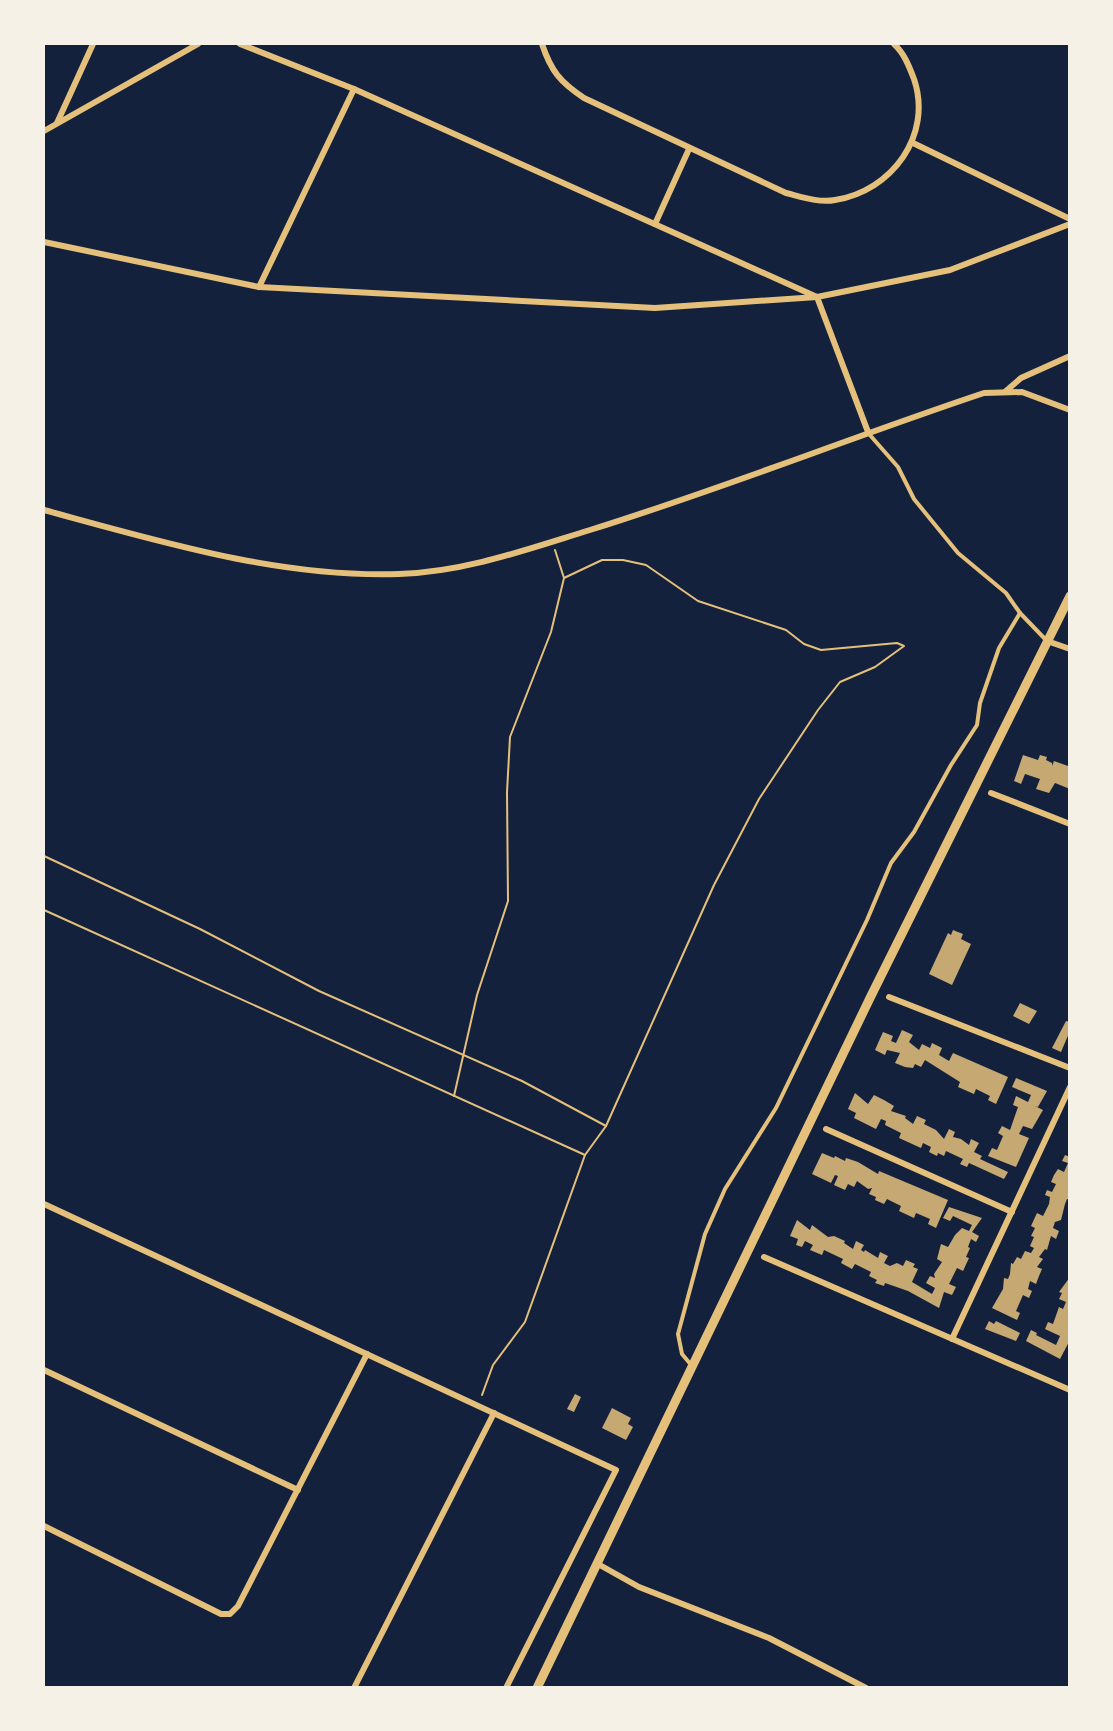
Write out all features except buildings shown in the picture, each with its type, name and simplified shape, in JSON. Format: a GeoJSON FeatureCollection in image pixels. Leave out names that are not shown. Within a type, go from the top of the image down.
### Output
{"type":"FeatureCollection","features":[{"type":"Feature","properties":{"kind":"street"},"geometry":{"type":"LineString","coordinates":[[57,124],[93,44]]}},
{"type":"Feature","properties":{"kind":"street"},"geometry":{"type":"LineString","coordinates":[[44,131],[198,44]]}},
{"type":"Feature","properties":{"kind":"street"},"geometry":{"type":"LineString","coordinates":[[240,44],[354,89],[817,297],[868,432]]}},
{"type":"Feature","properties":{"kind":"street"},"geometry":{"type":"LineString","coordinates":[[542,44],[547,61],[562,83],[584,98],[688,149],[786,193],[809,199],[834,200],[864,192],[891,172],[913,143],[920,109],[917,88],[908,63],[894,44]]}},
{"type":"Feature","properties":{"kind":"street"},"geometry":{"type":"LineString","coordinates":[[259,286],[354,89]]}},
{"type":"Feature","properties":{"kind":"street"},"geometry":{"type":"LineString","coordinates":[[913,143],[1070,219]]}},
{"type":"Feature","properties":{"kind":"street"},"geometry":{"type":"LineString","coordinates":[[654,224],[688,149]]}},
{"type":"Feature","properties":{"kind":"street"},"geometry":{"type":"LineString","coordinates":[[44,242],[259,286],[656,308],[817,297],[950,270],[1070,224]]}},
{"type":"Feature","properties":{"kind":"street"},"geometry":{"type":"LineString","coordinates":[[1006,391],[1021,378],[1070,356]]}},
{"type":"Feature","properties":{"kind":"street"},"geometry":{"type":"LineString","coordinates":[[44,510],[279,566],[321,572],[399,574],[438,572],[552,542],[696,495],[868,432],[984,393],[1022,392],[1070,410]]}},
{"type":"Feature","properties":{"kind":"street"},"geometry":{"type":"LineString","coordinates":[[537,1688],[870,998],[1070,596]]}},
{"type":"Feature","properties":{"kind":"street"},"geometry":{"type":"LineString","coordinates":[[1047,641],[1070,649]]}},
{"type":"Feature","properties":{"kind":"street"},"geometry":{"type":"LineString","coordinates":[[991,793],[1070,824]]}},
{"type":"Feature","properties":{"kind":"street"},"geometry":{"type":"LineString","coordinates":[[889,997],[1070,1068]]}},
{"type":"Feature","properties":{"kind":"street"},"geometry":{"type":"LineString","coordinates":[[952,1339],[1070,1087]]}},
{"type":"Feature","properties":{"kind":"street"},"geometry":{"type":"LineString","coordinates":[[826,1129],[1012,1212]]}},
{"type":"Feature","properties":{"kind":"street"},"geometry":{"type":"LineString","coordinates":[[44,1204],[616,1470],[506,1688]]}},
{"type":"Feature","properties":{"kind":"street"},"geometry":{"type":"LineString","coordinates":[[764,1257],[1068,1387]]}},
{"type":"Feature","properties":{"kind":"street"},"geometry":{"type":"LineString","coordinates":[[44,1526],[220,1614],[230,1614],[238,1606],[367,1354]]}},
{"type":"Feature","properties":{"kind":"street"},"geometry":{"type":"LineString","coordinates":[[44,1370],[298,1490]]}},
{"type":"Feature","properties":{"kind":"street"},"geometry":{"type":"LineString","coordinates":[[354,1688],[494,1413]]}},
{"type":"Feature","properties":{"kind":"street"},"geometry":{"type":"LineString","coordinates":[[598,1564],[639,1587],[769,1638],[866,1688]]}},
{"type":"Feature","properties":{"kind":"lane"},"geometry":{"type":"LineString","coordinates":[[868,432],[898,467],[914,499],[958,553],[1006,593],[1020,613],[1047,641]]}},
{"type":"Feature","properties":{"kind":"lane"},"geometry":{"type":"LineString","coordinates":[[693,1367],[682,1354],[678,1334],[705,1234],[726,1189],[776,1108],[867,920],[891,863],[914,832],[951,765],[977,725],[980,703],[999,648],[1020,613]]}},
{"type":"Feature","properties":{"kind":"path"},"geometry":{"type":"LineString","coordinates":[[454,1096],[477,995],[508,901],[507,792],[510,737],[551,632],[564,578],[552,542]]}},
{"type":"Feature","properties":{"kind":"path"},"geometry":{"type":"LineString","coordinates":[[481,1407],[483,1388],[493,1365],[525,1322],[585,1155],[606,1126],[714,885],[759,799],[818,710],[840,682],[875,667],[904,646],[897,643],[821,650],[804,644],[786,630],[698,601],[646,565],[623,560],[602,560],[564,578]]}},
{"type":"Feature","properties":{"kind":"path"},"geometry":{"type":"LineString","coordinates":[[44,856],[200,929],[319,991],[522,1082],[606,1126]]}},
{"type":"Feature","properties":{"kind":"path"},"geometry":{"type":"LineString","coordinates":[[44,910],[585,1155]]}}]}
